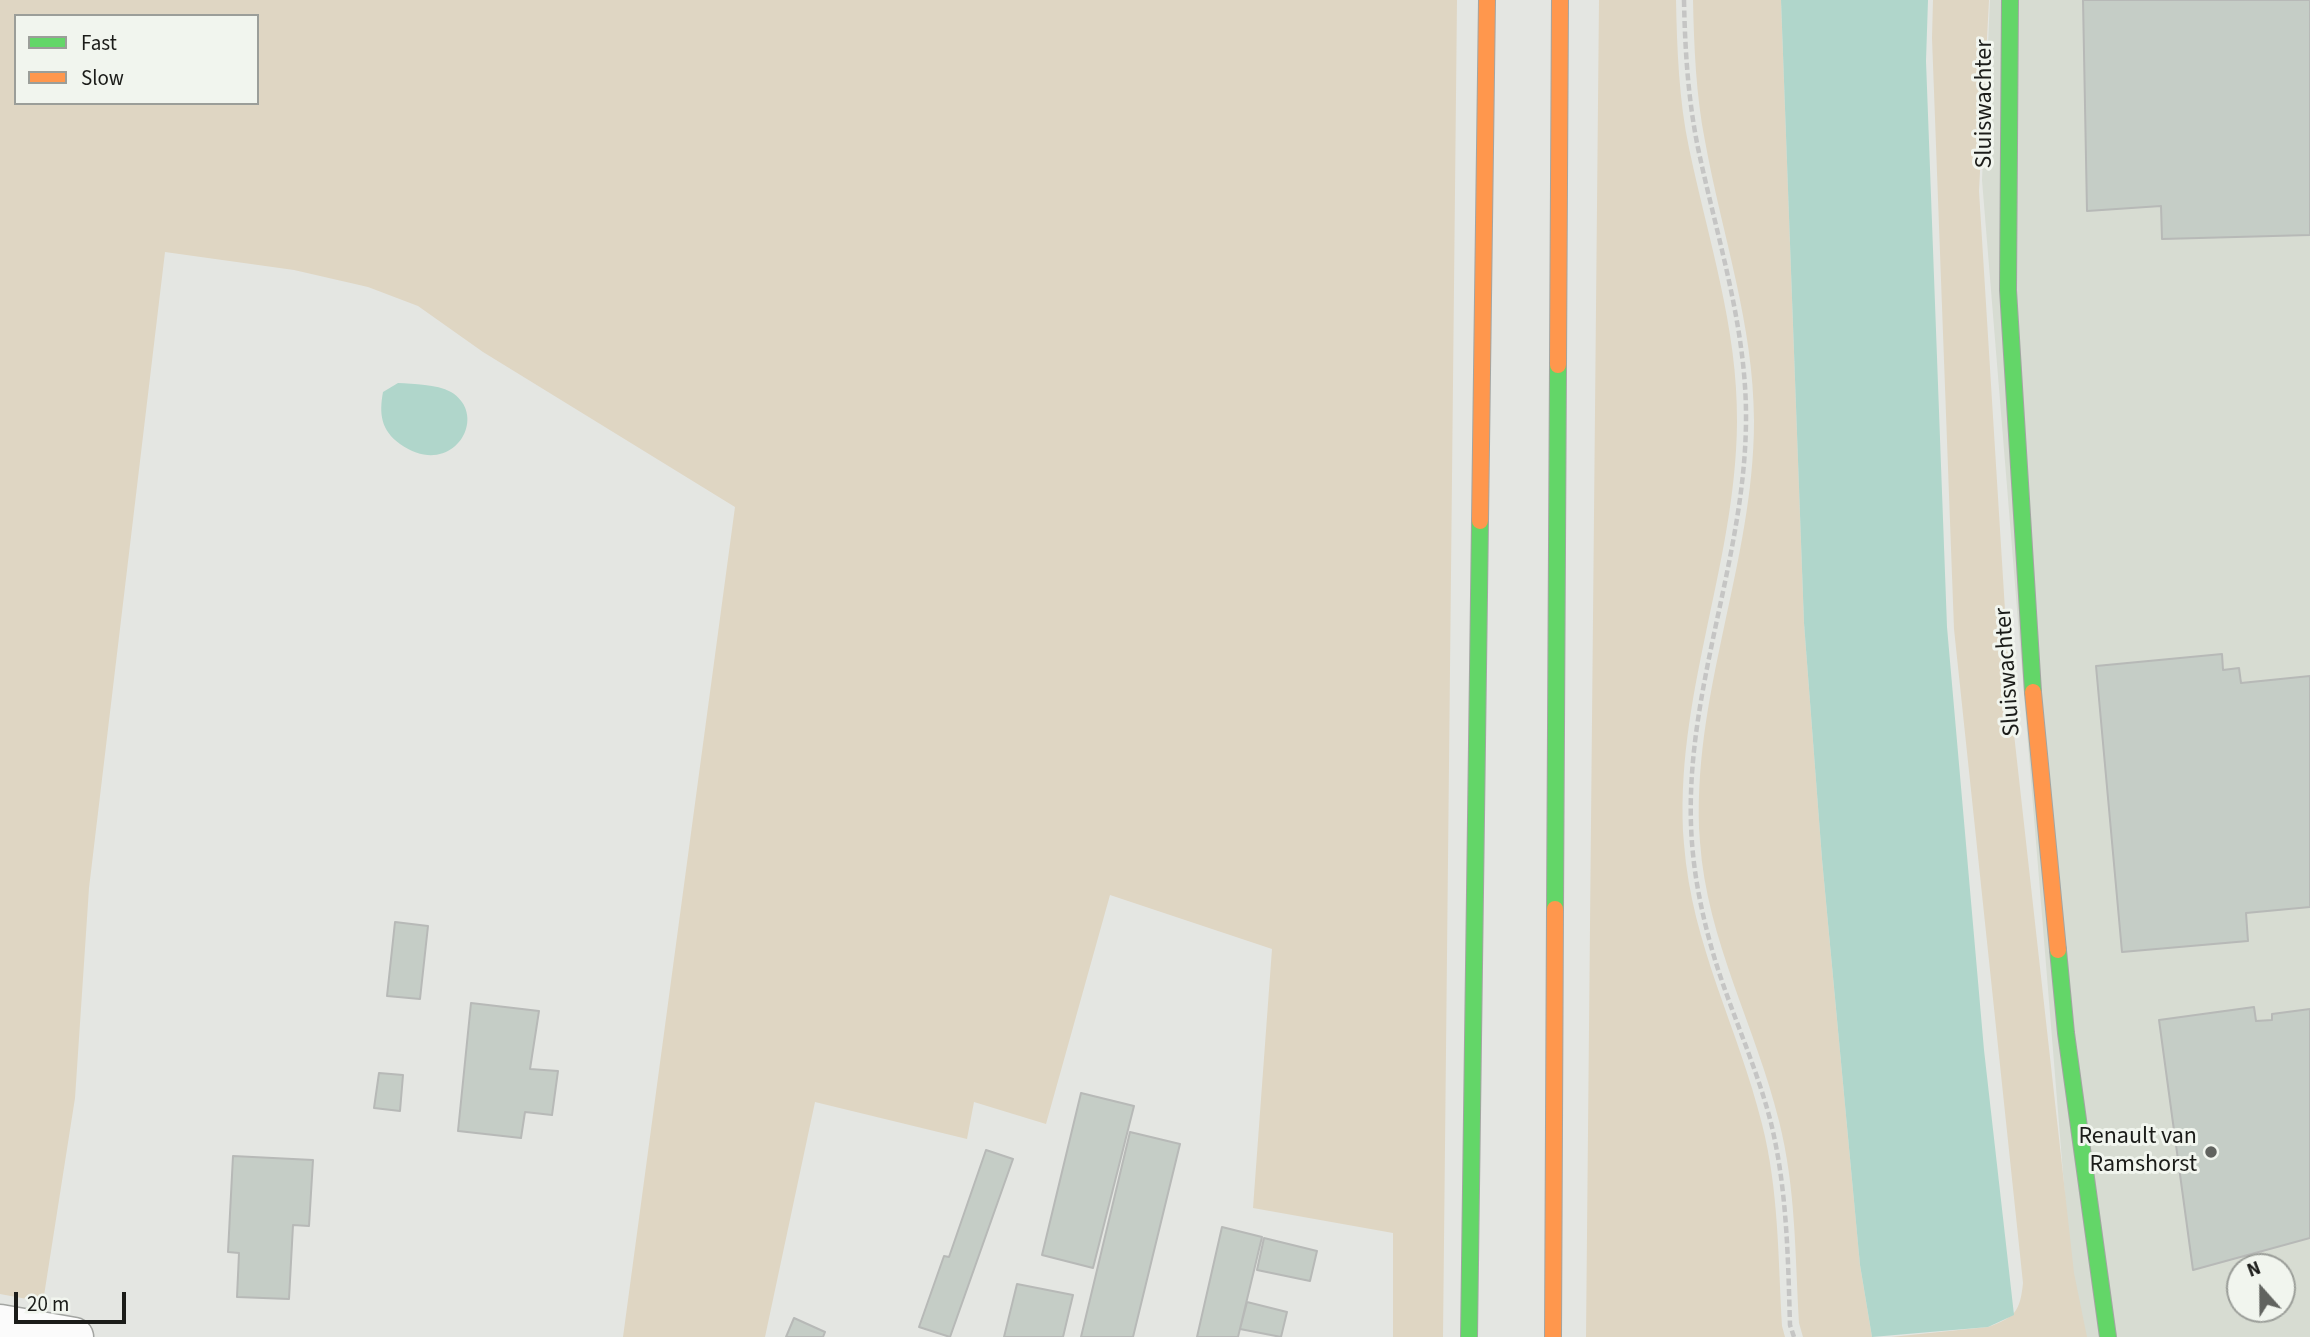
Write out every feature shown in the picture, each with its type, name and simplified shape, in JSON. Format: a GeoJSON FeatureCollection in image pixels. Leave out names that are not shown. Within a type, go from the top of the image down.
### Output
{"type":"FeatureCollection","features":[{"type":"Feature","properties":{"kind":"main road"},"geometry":{"type":"LineString","coordinates":[[1469,1337],[1487,0]]}},
{"type":"Feature","properties":{"kind":"main road"},"geometry":{"type":"LineString","coordinates":[[1553,1337],[1560,0]]}},
{"type":"Feature","properties":{"kind":"main road","name":"Sluiswachter"},"geometry":{"type":"LineString","coordinates":[[2010,0],[2008,290],[2034,709],[2066,1033],[2108,1337]]}},
{"type":"Feature","properties":{"kind":"street"},"geometry":{"type":"LineString","coordinates":[[0,1324],[74,1337]]}},
{"type":"Feature","properties":{"kind":"path"},"geometry":{"type":"LineString","coordinates":[[1684,0],[1689,94],[1697,145],[1738,325],[1746,418],[1739,512],[1693,749],[1690,804],[1692,845],[1713,951],[1771,1123],[1786,1209],[1790,1325],[1794,1337]]}},
{"type":"Feature","properties":{"kind":"shaded area"},"geometry":{"type":"Polygon","coordinates":[[[0,0],[1457,0],[1443,1337],[1393,1337],[1393,1233],[1253,1208],[1272,949],[1110,895],[1046,1124],[974,1102],[967,1139],[815,1102],[765,1337],[623,1337],[735,507],[483,352],[418,306],[368,287],[294,270],[165,252],[89,888],[75,1098],[43,1302],[0,1294],[0,0]]]}},
{"type":"Feature","properties":{"kind":"shaded area"},"geometry":{"type":"Polygon","coordinates":[[[1599,0],[1676,0],[1683,112],[1733,352],[1737,422],[1734,476],[1727,528],[1688,737],[1683,790],[1684,844],[1696,917],[1752,1088],[1768,1149],[1775,1199],[1782,1326],[1785,1337],[1586,1337],[1599,0]]]}},
{"type":"Feature","properties":{"kind":"shaded area"},"geometry":{"type":"Polygon","coordinates":[[[1693,0],[1781,0],[1804,623],[1822,859],[1860,1265],[1872,1337],[1803,1337],[1799,1323],[1794,1222],[1785,1146],[1769,1086],[1722,949],[1704,879],[1699,788],[1704,736],[1744,527],[1754,421],[1753,385],[1743,315],[1702,124],[1696,71],[1693,0]]]}},
{"type":"Feature","properties":{"kind":"shaded area"},"geometry":{"type":"Polygon","coordinates":[[[1781,0],[1928,0],[1926,61],[1947,627],[1984,1050],[2014,1315],[1988,1327],[1872,1337],[1860,1265],[1822,859],[1804,623],[1781,0]]]}},
{"type":"Feature","properties":{"kind":"shaded area"},"geometry":{"type":"Polygon","coordinates":[[[1933,0],[1989,0],[1979,191],[2011,707],[2074,1273],[2087,1337],[1891,1337],[1988,1327],[2010,1316],[2018,1307],[2023,1283],[1954,629],[1932,38],[1933,0]]]}},
{"type":"Feature","properties":{"kind":"shaded area"},"geometry":{"type":"Polygon","coordinates":[[[1990,0],[2310,0],[2310,1337],[2083,1337],[2071,1271],[1982,180],[1990,0]]]}},
{"type":"Feature","properties":{"kind":"shaded area"},"geometry":{"type":"Polygon","coordinates":[[[398,383],[439,387],[451,392],[462,403],[467,415],[466,429],[460,441],[450,450],[436,455],[419,453],[394,439],[383,421],[382,400],[383,392],[398,383]]]}},
{"type":"Feature","properties":{"kind":"building"},"geometry":{"type":"Polygon","coordinates":[[[2083,0],[2310,0],[2310,235],[2162,239],[2161,206],[2087,211],[2083,0]]]}},
{"type":"Feature","properties":{"kind":"building"},"geometry":{"type":"Polygon","coordinates":[[[2222,654],[2223,670],[2239,668],[2241,683],[2310,676],[2310,907],[2246,913],[2248,941],[2122,952],[2096,666],[2222,654]]]}},
{"type":"Feature","properties":{"kind":"building"},"geometry":{"type":"Polygon","coordinates":[[[395,922],[428,926],[420,999],[387,996],[395,922]]]}},
{"type":"Feature","properties":{"kind":"building"},"geometry":{"type":"Polygon","coordinates":[[[471,1003],[539,1011],[530,1069],[558,1071],[552,1115],[525,1112],[521,1138],[458,1131],[471,1003]]]}},
{"type":"Feature","properties":{"kind":"building"},"geometry":{"type":"Polygon","coordinates":[[[2254,1007],[2256,1021],[2272,1020],[2272,1014],[2310,1009],[2310,1238],[2255,1253],[2226,1253],[2226,1261],[2193,1270],[2159,1020],[2254,1007]]]}},
{"type":"Feature","properties":{"kind":"building"},"geometry":{"type":"Polygon","coordinates":[[[379,1073],[403,1075],[400,1111],[374,1108],[379,1073]]]}},
{"type":"Feature","properties":{"kind":"building"},"geometry":{"type":"Polygon","coordinates":[[[1081,1093],[1134,1106],[1093,1268],[1042,1255],[1081,1093]]]}},
{"type":"Feature","properties":{"kind":"building"},"geometry":{"type":"Polygon","coordinates":[[[1130,1132],[1180,1144],[1133,1337],[1081,1337],[1130,1132]]]}},
{"type":"Feature","properties":{"kind":"building"},"geometry":{"type":"Polygon","coordinates":[[[986,1150],[1013,1159],[950,1337],[919,1327],[944,1256],[949,1257],[986,1150]]]}},
{"type":"Feature","properties":{"kind":"building"},"geometry":{"type":"Polygon","coordinates":[[[233,1156],[313,1160],[309,1226],[293,1225],[289,1299],[237,1297],[239,1253],[228,1252],[233,1156]]]}},
{"type":"Feature","properties":{"kind":"building"},"geometry":{"type":"Polygon","coordinates":[[[1222,1227],[1262,1237],[1238,1337],[1197,1337],[1222,1227]]]}},
{"type":"Feature","properties":{"kind":"building"},"geometry":{"type":"Polygon","coordinates":[[[1264,1238],[1317,1251],[1310,1281],[1257,1270],[1264,1238]]]}},
{"type":"Feature","properties":{"kind":"building"},"geometry":{"type":"Polygon","coordinates":[[[1017,1284],[1073,1295],[1063,1337],[1004,1337],[1017,1284]]]}},
{"type":"Feature","properties":{"kind":"building"},"geometry":{"type":"Polygon","coordinates":[[[1247,1302],[1287,1312],[1281,1337],[1240,1329],[1247,1302]]]}},
{"type":"Feature","properties":{"kind":"building"},"geometry":{"type":"Polygon","coordinates":[[[794,1318],[825,1332],[823,1337],[786,1337],[794,1318]]]}},
{"type":"Feature","properties":{"kind":"traffic: fast"},"geometry":{"type":"LineString","coordinates":[[2010,0],[2008,290],[2033,692]]}},
{"type":"Feature","properties":{"kind":"traffic: fast"},"geometry":{"type":"LineString","coordinates":[[1555,909],[1558,365]]}},
{"type":"Feature","properties":{"kind":"traffic: fast"},"geometry":{"type":"LineString","coordinates":[[1469,1337],[1480,521]]}},
{"type":"Feature","properties":{"kind":"traffic: fast"},"geometry":{"type":"LineString","coordinates":[[2058,950],[2066,1033],[2108,1337]]}},
{"type":"Feature","properties":{"kind":"traffic: slow"},"geometry":{"type":"LineString","coordinates":[[1480,521],[1487,0]]}},
{"type":"Feature","properties":{"kind":"traffic: slow"},"geometry":{"type":"LineString","coordinates":[[1558,365],[1560,0]]}},
{"type":"Feature","properties":{"kind":"traffic: slow"},"geometry":{"type":"LineString","coordinates":[[2033,692],[2058,950]]}},
{"type":"Feature","properties":{"kind":"traffic: slow"},"geometry":{"type":"LineString","coordinates":[[1553,1337],[1555,909]]}},
{"type":"Feature","properties":{"kind":"place","name":"Renault van Ramshorst"},"geometry":{"type":"Point","coordinates":[2211,1152]}}]}
